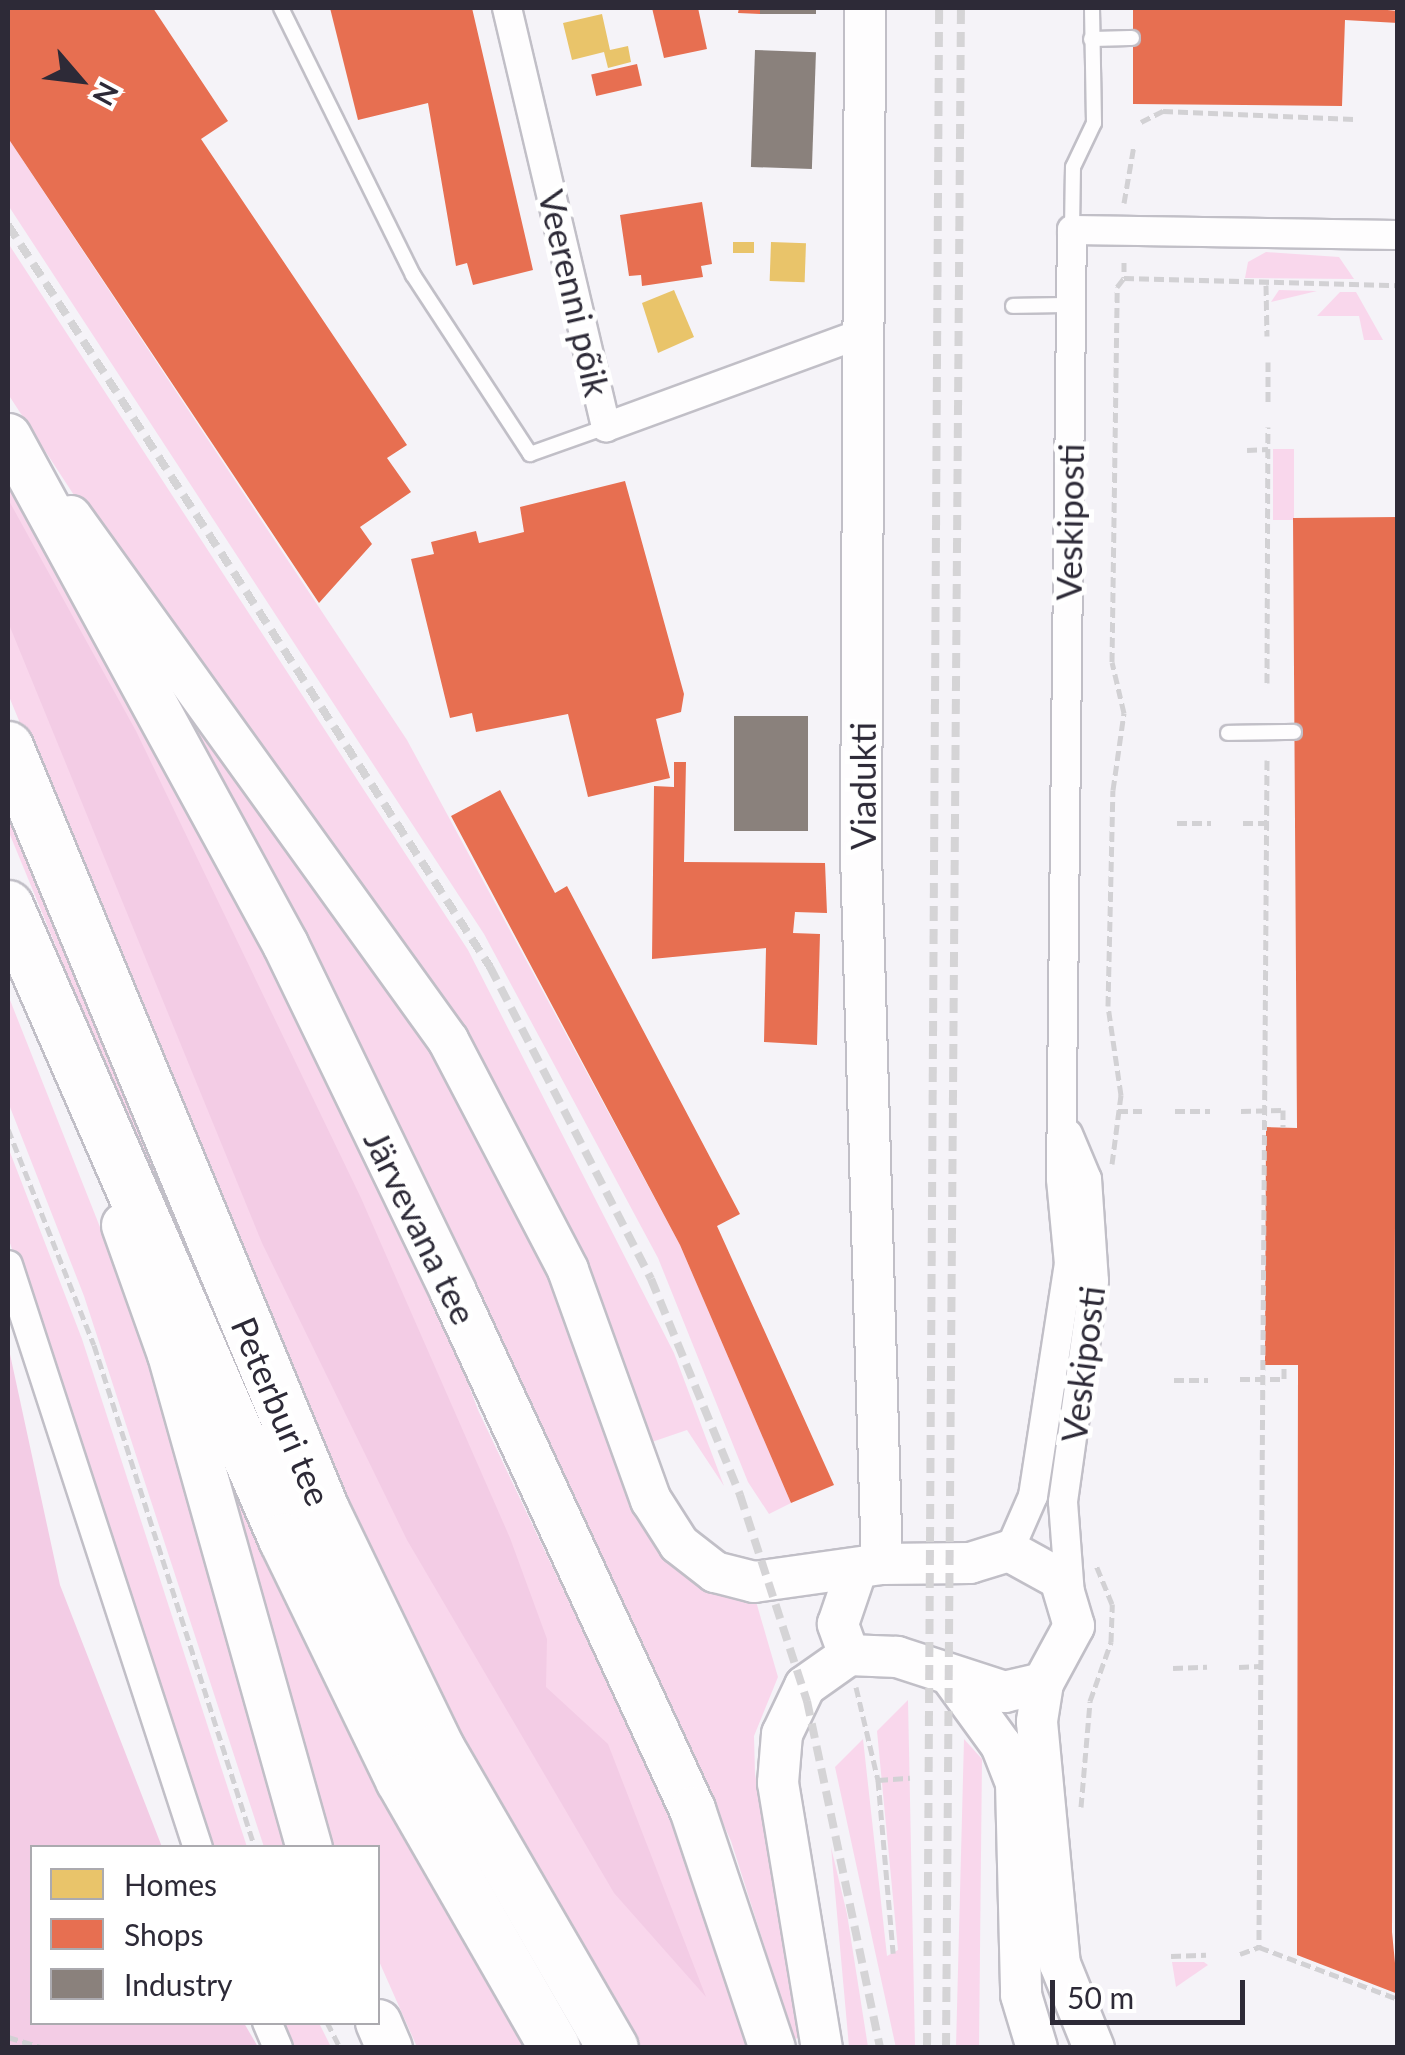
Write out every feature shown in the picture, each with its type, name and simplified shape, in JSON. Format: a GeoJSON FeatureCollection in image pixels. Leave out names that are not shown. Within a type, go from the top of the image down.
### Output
{"type":"FeatureCollection","features":[{"type":"Feature","properties":{"kind":"highway","name":"Peterburi tee"},"geometry":{"type":"LineString","coordinates":[[8,748],[324,1510],[439,1748],[613,2048]]}},
{"type":"Feature","properties":{"kind":"highway"},"geometry":{"type":"LineString","coordinates":[[8,906],[35,973]]}},
{"type":"Feature","properties":{"kind":"highway","name":"Peterburi tee"},"geometry":{"type":"LineString","coordinates":[[35,973],[284,1539],[401,1780],[555,2048]]}},
{"type":"Feature","properties":{"kind":"main road","name":"Järvevana tee"},"geometry":{"type":"LineString","coordinates":[[8,436],[285,944],[453,1292],[692,1809],[772,2048]]}},
{"type":"Feature","properties":{"kind":"main road"},"geometry":{"type":"LineString","coordinates":[[35,973],[170,1354],[308,1845]]}},
{"type":"Feature","properties":{"kind":"main road"},"geometry":{"type":"LineString","coordinates":[[379,2025],[390,2048]]}},
{"type":"Feature","properties":{"kind":"street","name":"Veerenni põik"},"geometry":{"type":"LineString","coordinates":[[507,8],[606,426],[866,332]]}},
{"type":"Feature","properties":{"kind":"street","name":"Viadukti"},"geometry":{"type":"LineString","coordinates":[[866,8],[861,854],[869,1568]]}},
{"type":"Feature","properties":{"kind":"street"},"geometry":{"type":"LineString","coordinates":[[1072,230],[1395,239]]}},
{"type":"Feature","properties":{"kind":"street","name":"Veskiposti"},"geometry":{"type":"LineString","coordinates":[[1009,1551],[1033,1496],[1069,1264],[1072,230]]}},
{"type":"Feature","properties":{"kind":"street"},"geometry":{"type":"LineString","coordinates":[[8,436],[448,1040],[568,1270],[652,1500],[679,1544],[716,1572],[754,1582],[869,1568],[970,1564],[1009,1551],[1060,1580],[1070,1601],[1074,1626],[1042,1683],[1038,1722],[1060,1964],[1094,2048]]}},
{"type":"Feature","properties":{"kind":"street","name":"Veskiposti"},"geometry":{"type":"LineString","coordinates":[[1067,1131],[1086,1179],[1094,1280],[1063,1502],[1070,1601]]}},
{"type":"Feature","properties":{"kind":"street"},"geometry":{"type":"LineString","coordinates":[[8,1265],[197,1845]]}},
{"type":"Feature","properties":{"kind":"street"},"geometry":{"type":"LineString","coordinates":[[849,1655],[838,1624],[869,1568]]}},
{"type":"Feature","properties":{"kind":"street"},"geometry":{"type":"LineString","coordinates":[[822,2048],[778,1783],[782,1734],[804,1686],[849,1655],[897,1656],[954,1679],[1004,1692],[1042,1683]]}},
{"type":"Feature","properties":{"kind":"street"},"geometry":{"type":"LineString","coordinates":[[954,1679],[1016,1783],[1020,1995],[1036,2048]]}},
{"type":"Feature","properties":{"kind":"lane"},"geometry":{"type":"LineString","coordinates":[[280,8],[413,275],[530,454],[606,426]]}},
{"type":"Feature","properties":{"kind":"lane"},"geometry":{"type":"LineString","coordinates":[[1072,230],[1072,167],[1094,124],[1092,8]]}},
{"type":"Feature","properties":{"kind":"lane"},"geometry":{"type":"LineString","coordinates":[[1091,39],[1132,38]]}},
{"type":"Feature","properties":{"kind":"lane"},"geometry":{"type":"LineString","coordinates":[[1013,306],[1072,305]]}},
{"type":"Feature","properties":{"kind":"lane"},"geometry":{"type":"LineString","coordinates":[[1228,733],[1294,732]]}},
{"type":"Feature","properties":{"kind":"path"},"geometry":{"type":"LineString","coordinates":[[1141,122],[1163,111],[1354,119]]}},
{"type":"Feature","properties":{"kind":"path"},"geometry":{"type":"LineString","coordinates":[[1398,120],[1398,144]]}},
{"type":"Feature","properties":{"kind":"path"},"geometry":{"type":"LineString","coordinates":[[1124,204],[1134,145]]}},
{"type":"Feature","properties":{"kind":"path"},"geometry":{"type":"LineString","coordinates":[[1120,1095],[1108,1006],[1113,790],[1124,713],[1112,662],[1112,305],[1124,278],[1124,262]]}},
{"type":"Feature","properties":{"kind":"path"},"geometry":{"type":"LineString","coordinates":[[1124,278],[1266,285],[1398,285]]}},
{"type":"Feature","properties":{"kind":"path"},"geometry":{"type":"LineString","coordinates":[[1266,285],[1267,336]]}},
{"type":"Feature","properties":{"kind":"path"},"geometry":{"type":"LineString","coordinates":[[1268,362],[1268,403]]}},
{"type":"Feature","properties":{"kind":"path"},"geometry":{"type":"LineString","coordinates":[[1267,684],[1268,427]]}},
{"type":"Feature","properties":{"kind":"path"},"geometry":{"type":"LineString","coordinates":[[1247,450],[1268,449]]}},
{"type":"Feature","properties":{"kind":"path"},"geometry":{"type":"LineString","coordinates":[[1259,1947],[1267,760]]}},
{"type":"Feature","properties":{"kind":"path"},"geometry":{"type":"LineString","coordinates":[[1177,823],[1211,823]]}},
{"type":"Feature","properties":{"kind":"path"},"geometry":{"type":"LineString","coordinates":[[1243,823],[1267,823]]}},
{"type":"Feature","properties":{"kind":"path"},"geometry":{"type":"LineString","coordinates":[[1242,1111],[1282,1110],[1283,1127]]}},
{"type":"Feature","properties":{"kind":"path"},"geometry":{"type":"LineString","coordinates":[[1118,1111],[1142,1112]]}},
{"type":"Feature","properties":{"kind":"path"},"geometry":{"type":"LineString","coordinates":[[1175,1111],[1210,1111]]}},
{"type":"Feature","properties":{"kind":"path"},"geometry":{"type":"LineString","coordinates":[[8,1129],[94,1344],[254,1845]]}},
{"type":"Feature","properties":{"kind":"path"},"geometry":{"type":"LineString","coordinates":[[1240,1379],[1284,1379],[1284,1365]]}},
{"type":"Feature","properties":{"kind":"path"},"geometry":{"type":"LineString","coordinates":[[1174,1380],[1208,1380]]}},
{"type":"Feature","properties":{"kind":"path"},"geometry":{"type":"LineString","coordinates":[[1080,1830],[1081,1751],[1111,1642],[1112,1604],[1090,1549]]}},
{"type":"Feature","properties":{"kind":"path"},"geometry":{"type":"LineString","coordinates":[[849,1655],[878,1780],[893,1953]]}},
{"type":"Feature","properties":{"kind":"path"},"geometry":{"type":"LineString","coordinates":[[1240,1666],[1260,1666]]}},
{"type":"Feature","properties":{"kind":"path"},"geometry":{"type":"LineString","coordinates":[[1173,1668],[1207,1667]]}},
{"type":"Feature","properties":{"kind":"path"},"geometry":{"type":"LineString","coordinates":[[878,1780],[910,1778]]}},
{"type":"Feature","properties":{"kind":"path"},"geometry":{"type":"LineString","coordinates":[[1240,1954],[1259,1947],[1398,1999]]}},
{"type":"Feature","properties":{"kind":"path"},"geometry":{"type":"LineString","coordinates":[[1171,1956],[1206,1955]]}},
{"type":"Feature","properties":{"kind":"path"},"geometry":{"type":"LineString","coordinates":[[328,2025],[340,2048]]}},
{"type":"Feature","properties":{"kind":"path"},"geometry":{"type":"LineString","coordinates":[[8,2037],[45,2048]]}},
{"type":"Feature","properties":{"kind":"shaded area"},"geometry":{"type":"Polygon","coordinates":[[[8,138],[407,740],[680,1245],[791,1503],[769,1514],[748,1482],[658,1258],[484,934],[8,205],[8,138]]]}},
{"type":"Feature","properties":{"kind":"shaded area"},"geometry":{"type":"Polygon","coordinates":[[[8,243],[468,950],[674,1353],[724,1486],[687,1430],[646,1444],[582,1274],[8,394],[8,243]]]}},
{"type":"Feature","properties":{"kind":"shaded area"},"geometry":{"type":"Polygon","coordinates":[[[1266,252],[1339,257],[1354,279],[1245,278],[1248,262],[1266,252]]]}},
{"type":"Feature","properties":{"kind":"shaded area"},"geometry":{"type":"Polygon","coordinates":[[[1279,290],[1317,291],[1271,302],[1279,290]]]}},
{"type":"Feature","properties":{"kind":"shaded area"},"geometry":{"type":"Polygon","coordinates":[[[1340,292],[1356,292],[1383,340],[1364,340],[1359,316],[1317,316],[1340,292]]]}},
{"type":"Feature","properties":{"kind":"shaded area"},"geometry":{"type":"Polygon","coordinates":[[[1273,449],[1294,449],[1294,520],[1273,520],[1273,449]]]}},
{"type":"Feature","properties":{"kind":"shaded area"},"geometry":{"type":"Polygon","coordinates":[[[8,484],[222,866],[426,1271],[478,1410],[669,1813],[747,2047],[638,2047],[463,1748],[325,1462],[8,694],[8,484]]]}},
{"type":"Feature","properties":{"kind":"shaded area"},"geometry":{"type":"Polygon","coordinates":[[[8,499],[136,731],[361,1198],[510,1538],[547,1639],[546,1687],[608,1744],[706,1997],[614,1893],[407,1540],[262,1243],[8,622],[8,499]]]}},
{"type":"Feature","properties":{"kind":"shaded area"},"geometry":{"type":"Polygon","coordinates":[[[206,726],[365,936],[516,1188],[643,1516],[755,1598],[778,1677],[754,1736],[755,1774],[808,2036],[794,2039],[731,1841],[645,1648],[193,736],[206,726]]]}},
{"type":"Feature","properties":{"kind":"shaded area"},"geometry":{"type":"Polygon","coordinates":[[[8,791],[316,1536],[235,1381],[8,830],[8,791]]]}},
{"type":"Feature","properties":{"kind":"shaded area"},"geometry":{"type":"Polygon","coordinates":[[[8,995],[140,1328],[288,1845],[263,1845],[84,1296],[8,1102],[8,995]]]}},
{"type":"Feature","properties":{"kind":"shaded area"},"geometry":{"type":"Polygon","coordinates":[[[8,1147],[82,1339],[246,1845],[206,1845],[8,1237],[8,1147]]]}},
{"type":"Feature","properties":{"kind":"shaded area"},"geometry":{"type":"Polygon","coordinates":[[[8,1345],[60,1585],[161,1845],[30,1845],[30,2025],[245,2025],[258,2047],[8,2047],[8,1345]]]}},
{"type":"Feature","properties":{"kind":"shaded area"},"geometry":{"type":"Polygon","coordinates":[[[233,1474],[533,2047],[417,2047],[380,1964],[380,1845],[325,1845],[226,1479],[233,1474]]]}},
{"type":"Feature","properties":{"kind":"shaded area"},"geometry":{"type":"Polygon","coordinates":[[[908,1700],[915,2047],[896,2048],[835,1767],[863,1739],[887,1956],[898,1950],[877,1731],[908,1700]]]}},
{"type":"Feature","properties":{"kind":"shaded area"},"geometry":{"type":"Polygon","coordinates":[[[964,1739],[982,1759],[979,2047],[956,2047],[964,1739]]]}},
{"type":"Feature","properties":{"kind":"shaded area"},"geometry":{"type":"Polygon","coordinates":[[[831,1847],[847,1914],[868,2047],[849,2047],[831,1847]]]}},
{"type":"Feature","properties":{"kind":"shaded area"},"geometry":{"type":"Polygon","coordinates":[[[1172,1962],[1204,1962],[1208,1965],[1176,1987],[1172,1962]]]}},
{"type":"Feature","properties":{"kind":"shaded area"},"geometry":{"type":"Polygon","coordinates":[[[279,2025],[320,2025],[331,2047],[290,2047],[279,2025]]]}},
{"type":"Feature","properties":{"kind":"building: Homes"},"geometry":{"type":"Polygon","coordinates":[[[602,14],[610,50],[628,46],[631,62],[608,68],[604,52],[572,60],[563,23],[602,14]]]}},
{"type":"Feature","properties":{"kind":"building: Homes"},"geometry":{"type":"Polygon","coordinates":[[[733,242],[754,242],[754,253],[733,253],[733,242]]]}},
{"type":"Feature","properties":{"kind":"building: Homes"},"geometry":{"type":"Polygon","coordinates":[[[771,242],[806,243],[805,282],[770,281],[771,242]]]}},
{"type":"Feature","properties":{"kind":"building: Homes"},"geometry":{"type":"Polygon","coordinates":[[[674,290],[694,337],[658,353],[642,303],[674,290]]]}},
{"type":"Feature","properties":{"kind":"building: Shops"},"geometry":{"type":"Polygon","coordinates":[[[8,8],[153,8],[228,121],[201,139],[407,445],[387,458],[411,492],[360,527],[372,544],[319,603],[8,138],[8,8]]]}},
{"type":"Feature","properties":{"kind":"building: Shops"},"geometry":{"type":"Polygon","coordinates":[[[330,8],[472,8],[533,270],[473,285],[467,263],[456,266],[428,103],[358,120],[330,8]]]}},
{"type":"Feature","properties":{"kind":"building: Shops"},"geometry":{"type":"Polygon","coordinates":[[[652,8],[698,8],[707,49],[664,58],[652,8]]]}},
{"type":"Feature","properties":{"kind":"building: Shops"},"geometry":{"type":"Polygon","coordinates":[[[739,8],[760,8],[760,14],[738,13],[739,8]]]}},
{"type":"Feature","properties":{"kind":"building: Shops"},"geometry":{"type":"Polygon","coordinates":[[[1133,8],[1366,8],[1398,11],[1398,23],[1345,20],[1342,106],[1133,104],[1133,8]]]}},
{"type":"Feature","properties":{"kind":"building: Shops"},"geometry":{"type":"Polygon","coordinates":[[[637,64],[642,85],[596,96],[591,75],[637,64]]]}},
{"type":"Feature","properties":{"kind":"building: Shops"},"geometry":{"type":"Polygon","coordinates":[[[702,202],[712,264],[701,266],[703,277],[642,286],[641,275],[629,276],[620,215],[702,202]]]}},
{"type":"Feature","properties":{"kind":"building: Shops"},"geometry":{"type":"Polygon","coordinates":[[[625,481],[684,694],[681,712],[656,719],[670,778],[588,797],[568,714],[476,732],[472,713],[450,718],[411,559],[434,554],[431,542],[476,531],[479,543],[524,532],[520,507],[625,481]]]}},
{"type":"Feature","properties":{"kind":"building: Shops"},"geometry":{"type":"Polygon","coordinates":[[[1398,517],[1392,1932],[1398,1994],[1297,1955],[1298,1365],[1265,1365],[1266,1127],[1297,1128],[1293,518],[1398,517]]]}},
{"type":"Feature","properties":{"kind":"building: Shops"},"geometry":{"type":"Polygon","coordinates":[[[674,762],[686,762],[684,862],[825,863],[827,913],[795,912],[793,933],[820,934],[817,1045],[764,1042],[766,948],[652,959],[654,786],[674,787],[674,762]]]}},
{"type":"Feature","properties":{"kind":"building: Shops"},"geometry":{"type":"Polygon","coordinates":[[[500,790],[555,893],[567,886],[740,1214],[717,1226],[834,1485],[791,1503],[680,1245],[451,816],[500,790]]]}},
{"type":"Feature","properties":{"kind":"building: Industry"},"geometry":{"type":"Polygon","coordinates":[[[760,8],[816,8],[816,14],[760,14],[760,8]]]}},
{"type":"Feature","properties":{"kind":"building: Industry"},"geometry":{"type":"Polygon","coordinates":[[[755,50],[816,52],[812,169],[751,167],[755,50]]]}},
{"type":"Feature","properties":{"kind":"building: Industry"},"geometry":{"type":"Polygon","coordinates":[[[734,716],[808,716],[808,831],[734,831],[734,716]]]}},
{"type":"Feature","properties":{"kind":"railway"},"geometry":{"type":"LineString","coordinates":[[927,2048],[939,8]]}},
{"type":"Feature","properties":{"kind":"railway"},"geometry":{"type":"LineString","coordinates":[[946,2048],[961,8]]}},
{"type":"Feature","properties":{"kind":"railway"},"geometry":{"type":"LineString","coordinates":[[8,225],[490,967],[651,1279],[740,1495],[807,1701],[880,2048]]}}]}
